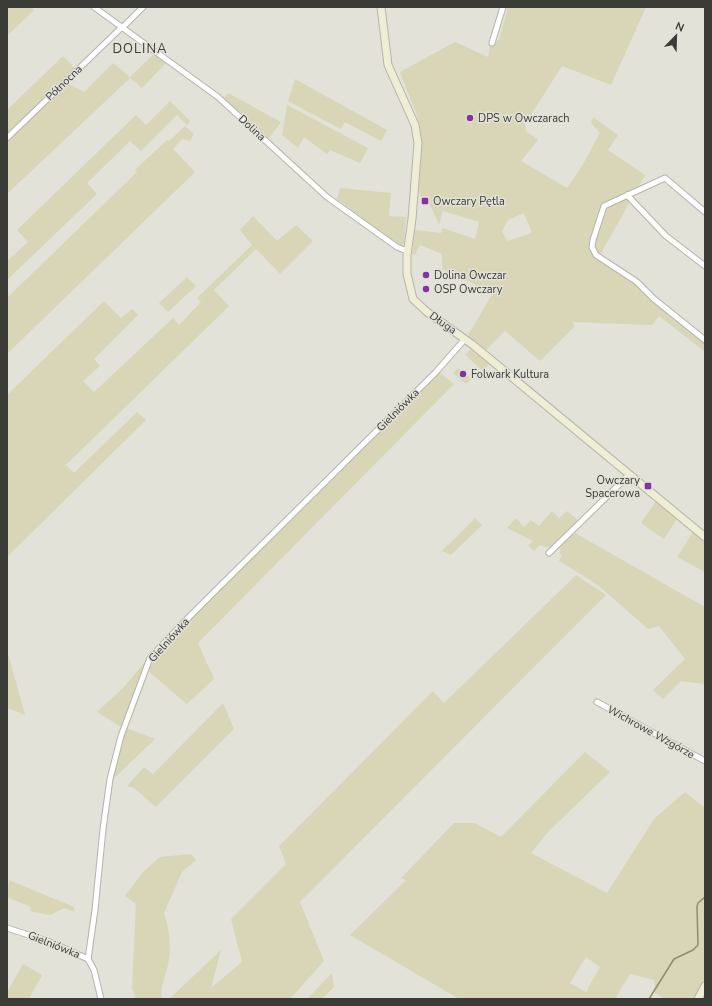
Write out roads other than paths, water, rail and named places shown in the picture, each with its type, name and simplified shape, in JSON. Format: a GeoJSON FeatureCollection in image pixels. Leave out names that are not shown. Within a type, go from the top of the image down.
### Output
{"type":"FeatureCollection","features":[{"type":"Feature","properties":{"kind":"street","name":"Dolina"},"geometry":{"type":"LineString","coordinates":[[94,7],[226,103],[287,162],[334,203],[398,247],[407,251]]}},
{"type":"Feature","properties":{"kind":"street","name":"Północna"},"geometry":{"type":"LineString","coordinates":[[7,138],[143,7]]}},
{"type":"Feature","properties":{"kind":"street","name":"Długa"},"geometry":{"type":"LineString","coordinates":[[381,7],[388,65],[415,125],[418,143],[412,219],[407,251],[407,274],[413,299],[427,312],[465,339],[705,537]]}},
{"type":"Feature","properties":{"kind":"street"},"geometry":{"type":"LineString","coordinates":[[492,43],[503,7]]}},
{"type":"Feature","properties":{"kind":"street"},"geometry":{"type":"LineString","coordinates":[[705,212],[665,178],[604,206],[593,240],[593,252],[636,282],[654,299],[705,340]]}},
{"type":"Feature","properties":{"kind":"street"},"geometry":{"type":"LineString","coordinates":[[627,195],[666,236],[705,266]]}},
{"type":"Feature","properties":{"kind":"street","name":"Gielniówka"},"geometry":{"type":"LineString","coordinates":[[7,928],[50,942],[88,959],[110,779],[121,736],[150,658],[197,609],[435,373],[465,339]]}},
{"type":"Feature","properties":{"kind":"street"},"geometry":{"type":"LineString","coordinates":[[548,553],[630,474]]}},
{"type":"Feature","properties":{"kind":"street","name":"Wichrowe Wzgórze"},"geometry":{"type":"LineString","coordinates":[[597,702],[705,762]]}},
{"type":"Feature","properties":{"kind":"street"},"geometry":{"type":"LineString","coordinates":[[88,959],[94,970],[101,999]]}},
{"type":"Feature","properties":{"kind":"street"},"geometry":{"type":"LineString","coordinates":[[698,999],[705,986]]}},
{"type":"Feature","properties":{"kind":"waterway"},"geometry":{"type":"LineString","coordinates":[[649,999],[674,959],[693,950],[698,945],[697,907],[698,903],[705,897]]}},
{"type":"Feature","properties":{"kind":"place","name":"DPS w Owczarach"},"geometry":{"type":"Point","coordinates":[470,118]}},
{"type":"Feature","properties":{"kind":"place","name":"Owczary Pętla"},"geometry":{"type":"Point","coordinates":[425,201]}},
{"type":"Feature","properties":{"kind":"place","name":"Dolina Owczar"},"geometry":{"type":"Point","coordinates":[426,275]}},
{"type":"Feature","properties":{"kind":"place","name":"OSP Owczary"},"geometry":{"type":"Point","coordinates":[426,289]}},
{"type":"Feature","properties":{"kind":"place","name":"Folwark Kultura"},"geometry":{"type":"Point","coordinates":[463,374]}},
{"type":"Feature","properties":{"kind":"place","name":"Owczary Spacerowa"},"geometry":{"type":"Point","coordinates":[648,486]}},
{"type":"Feature","properties":{"kind":"district","name":"DOLINA"},"geometry":{"type":"Point","coordinates":[140,49]}}]}
